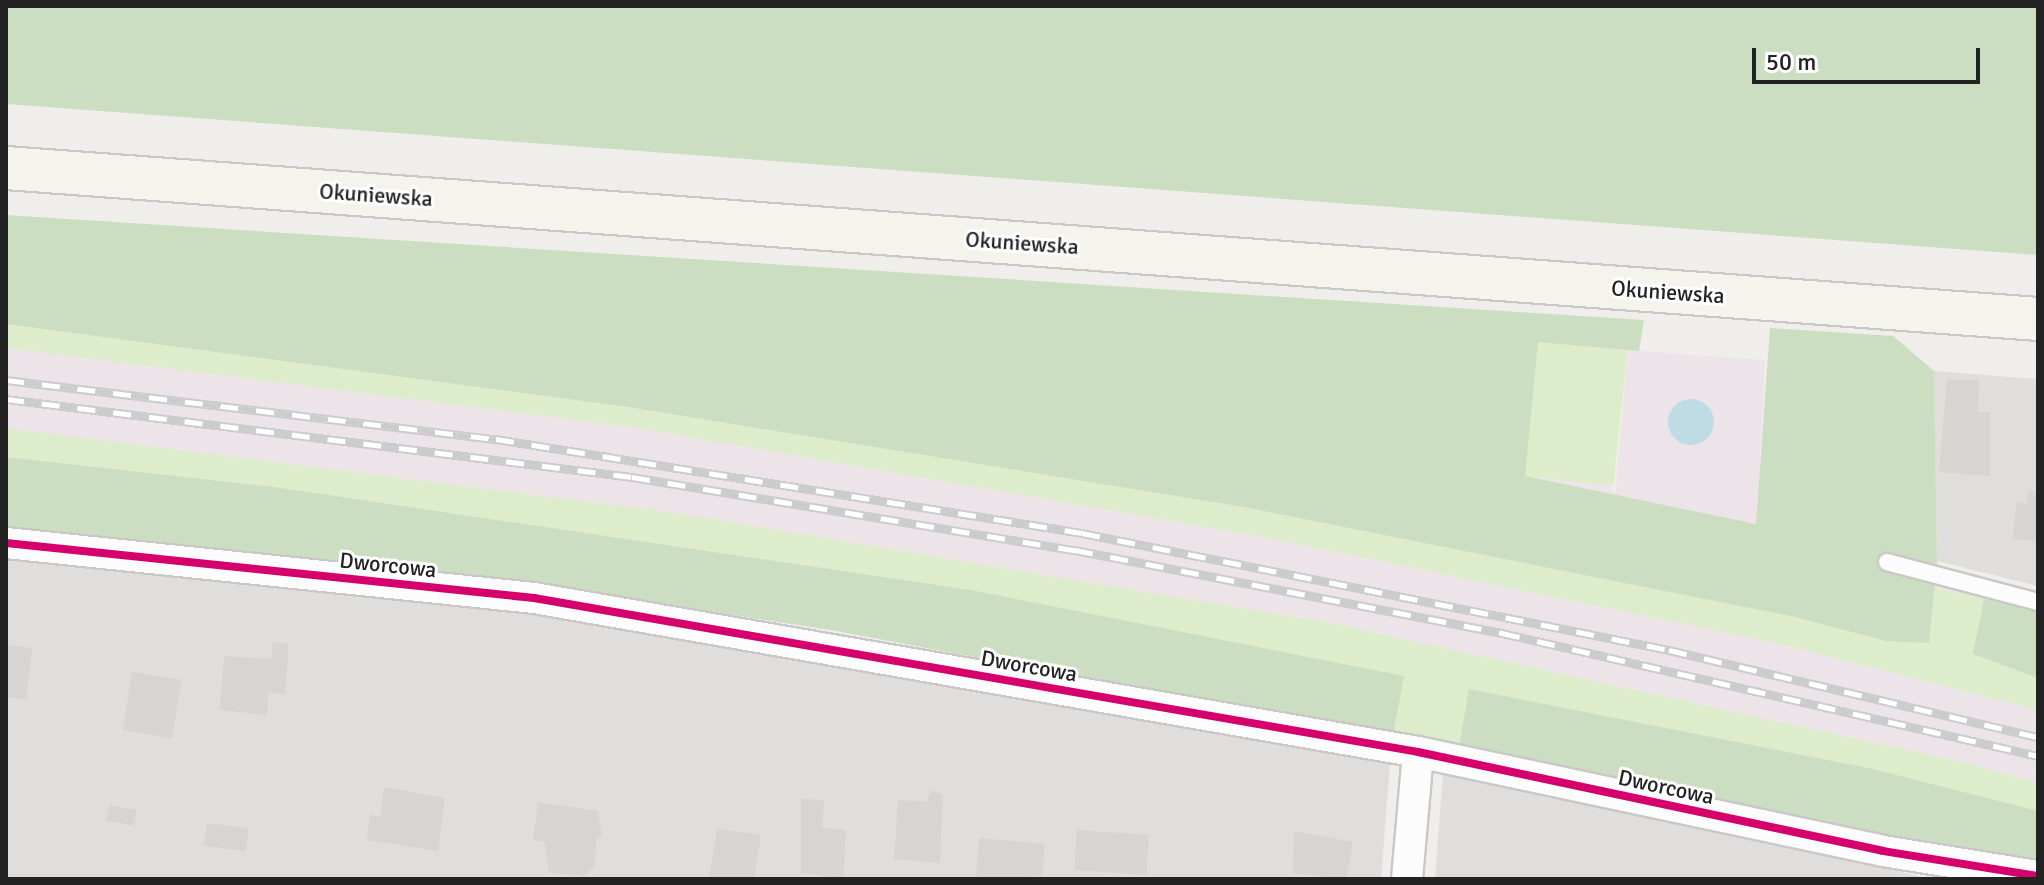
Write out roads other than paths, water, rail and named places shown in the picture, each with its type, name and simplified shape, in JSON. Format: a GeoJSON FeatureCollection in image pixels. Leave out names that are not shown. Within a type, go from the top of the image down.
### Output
{"type":"FeatureCollection","features":[{"type":"Feature","properties":{"kind":"main road","name":"Okuniewska"},"geometry":{"type":"LineString","coordinates":[[6,168],[2038,319]]}},
{"type":"Feature","properties":{"kind":"street","name":"Dworcowa"},"geometry":{"type":"LineString","coordinates":[[6,543],[534,598],[1418,752],[1883,851],[2038,876]]}},
{"type":"Feature","properties":{"kind":"street"},"geometry":{"type":"LineString","coordinates":[[1407,879],[1418,752]]}},
{"type":"Feature","properties":{"kind":"lane"},"geometry":{"type":"LineString","coordinates":[[1887,562],[2038,602]]}},
{"type":"Feature","properties":{"kind":"water"},"geometry":{"type":"Polygon","coordinates":[[[1691,399],[1707,406],[1714,422],[1707,438],[1691,445],[1675,438],[1668,422],[1675,406],[1691,399]]]}},
{"type":"Feature","properties":{"kind":"railway"},"geometry":{"type":"LineString","coordinates":[[6,380],[496,439],[1082,533],[1669,650],[2038,737]]}},
{"type":"Feature","properties":{"kind":"railway"},"geometry":{"type":"LineString","coordinates":[[6,399],[632,477],[1075,550],[1502,633],[2038,756]]}}]}
